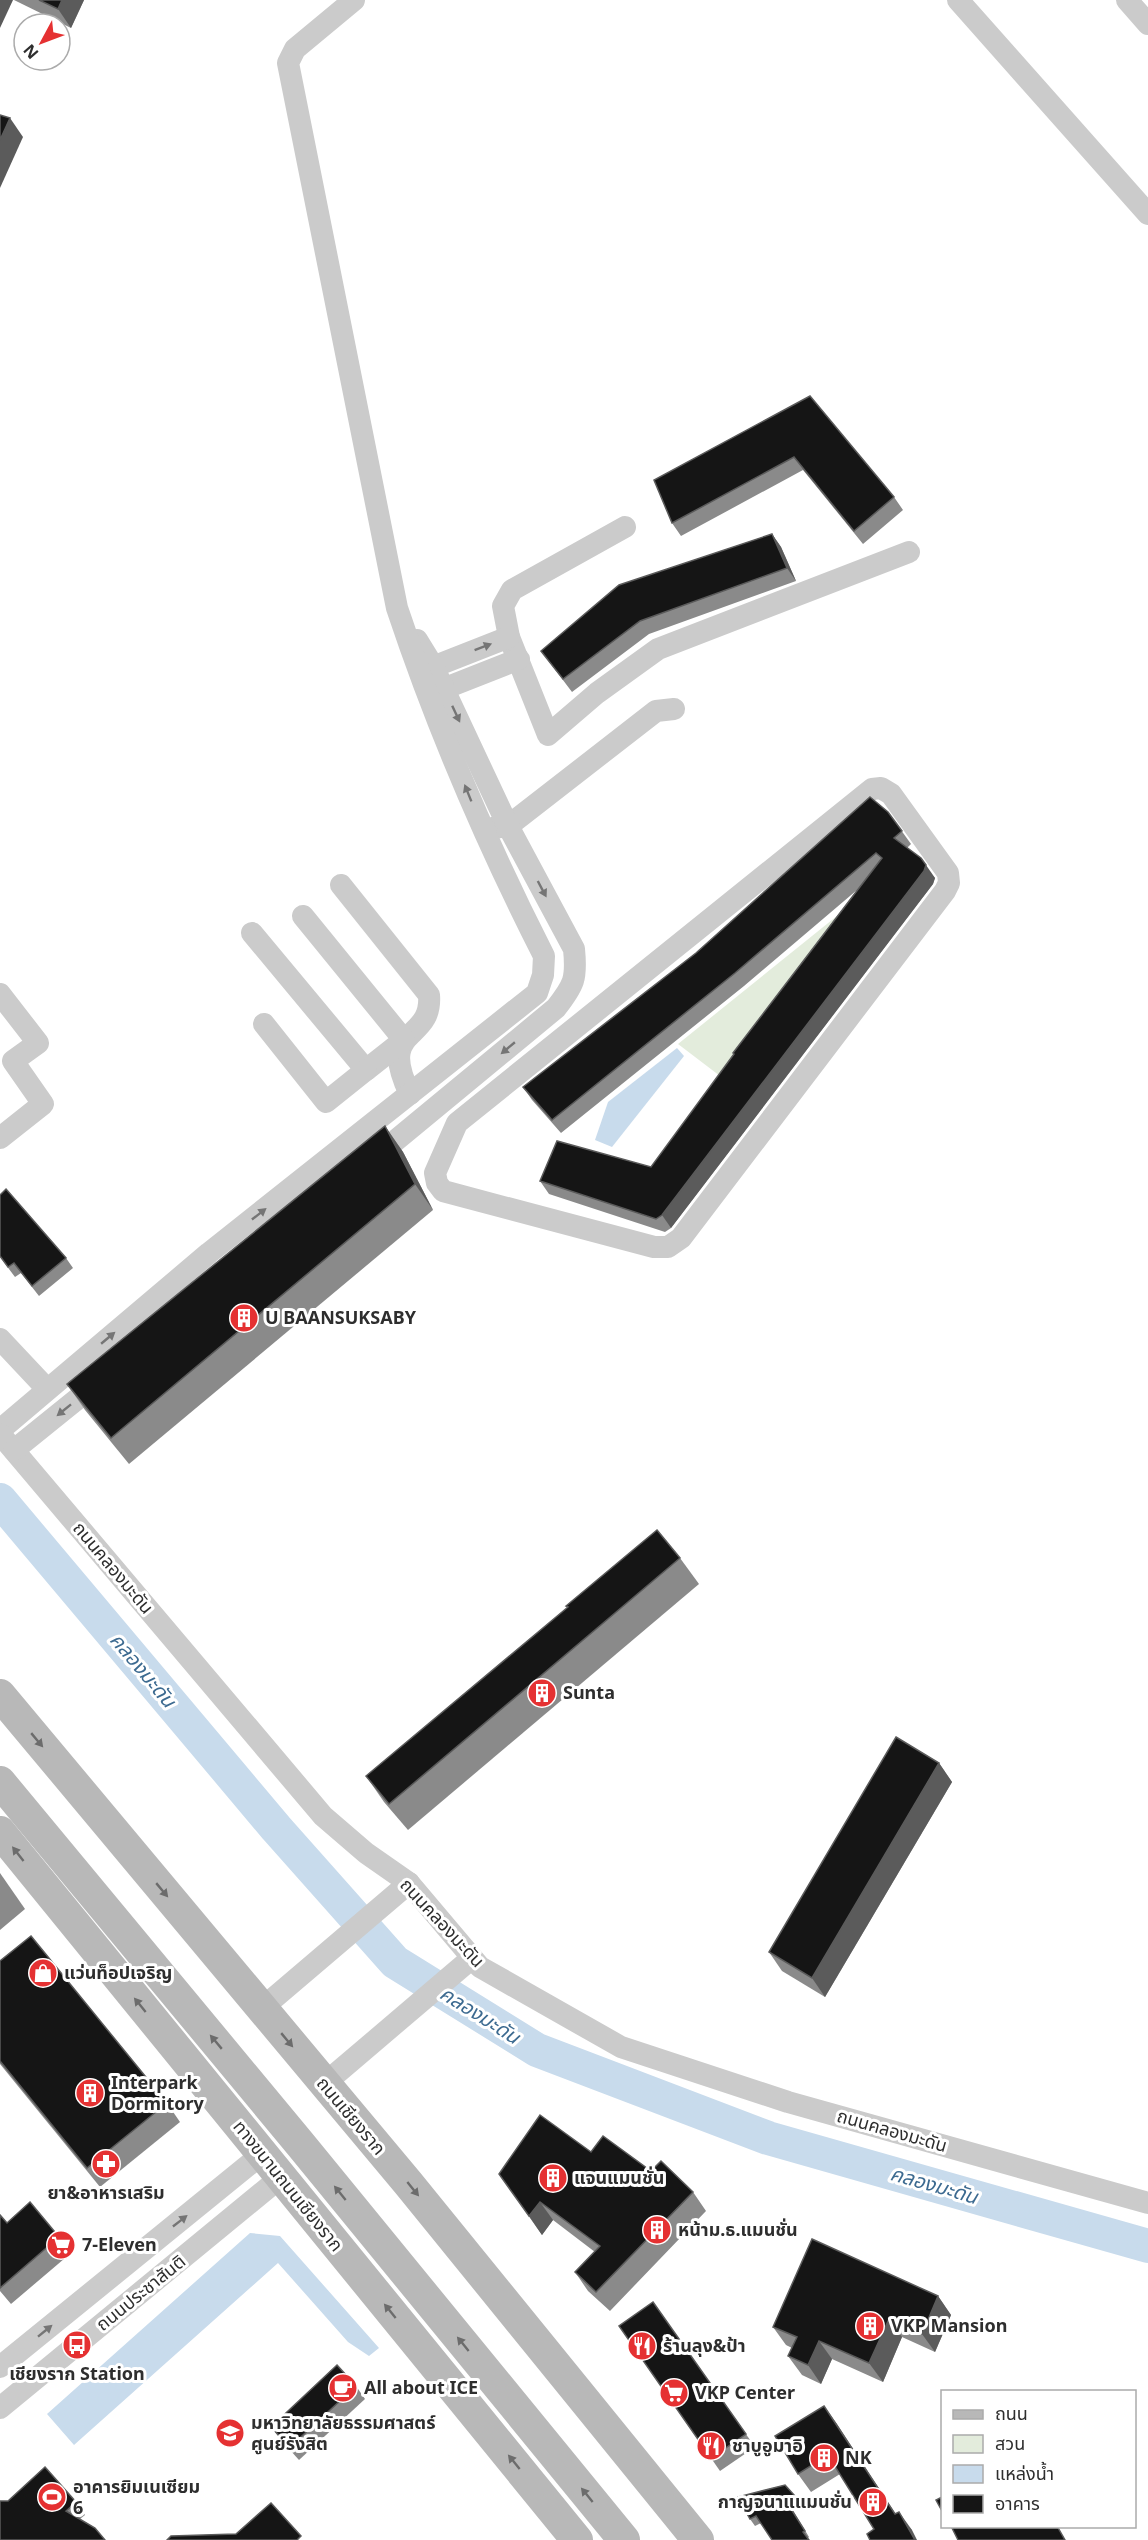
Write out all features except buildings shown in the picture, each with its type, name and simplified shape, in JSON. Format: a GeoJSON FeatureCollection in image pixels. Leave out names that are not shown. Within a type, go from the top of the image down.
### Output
{"type":"FeatureCollection","features":[{"type":"Feature","properties":{"kind":"main road","name":"ถนนเชียงราก"},"geometry":{"type":"LineString","coordinates":[[0,1695],[408,2183],[698,2540]]}},
{"type":"Feature","properties":{"kind":"main road"},"geometry":{"type":"LineString","coordinates":[[0,1782],[624,2540]]}},
{"type":"Feature","properties":{"kind":"main road","name":"ทางขนานถนนเชียงราก"},"geometry":{"type":"LineString","coordinates":[[0,1832],[577,2540]]}},
{"type":"Feature","properties":{"kind":"street"},"geometry":{"type":"LineString","coordinates":[[354,0],[295,49],[288,63],[397,608],[430,680],[574,949],[573,986],[556,1008],[354,1174]]}},
{"type":"Feature","properties":{"kind":"street"},"geometry":{"type":"LineString","coordinates":[[958,0],[1148,214]]}},
{"type":"Feature","properties":{"kind":"street"},"geometry":{"type":"LineString","coordinates":[[1127,0],[1148,24]]}},
{"type":"Feature","properties":{"kind":"street"},"geometry":{"type":"LineString","coordinates":[[624,527],[512,590],[502,606],[509,636],[548,735],[597,693],[658,650],[909,552]]}},
{"type":"Feature","properties":{"kind":"street"},"geometry":{"type":"LineString","coordinates":[[430,680],[509,636]]}},
{"type":"Feature","properties":{"kind":"street"},"geometry":{"type":"LineString","coordinates":[[430,680],[519,659]]}},
{"type":"Feature","properties":{"kind":"street"},"geometry":{"type":"LineString","coordinates":[[5,1438],[47,1389],[209,1253],[537,993],[543,975],[544,956],[483,830],[430,680]]}},
{"type":"Feature","properties":{"kind":"street"},"geometry":{"type":"LineString","coordinates":[[483,830],[508,826],[656,711],[674,709]]}},
{"type":"Feature","properties":{"kind":"street"},"geometry":{"type":"LineString","coordinates":[[881,788],[891,794],[948,873],[949,882],[945,891],[681,1238],[668,1247],[654,1247],[443,1191],[437,1183],[435,1173],[457,1123],[872,789],[881,788]]}},
{"type":"Feature","properties":{"kind":"street"},"geometry":{"type":"LineString","coordinates":[[264,1024],[326,1101],[404,1040],[427,1017],[430,1009],[429,995],[341,885]]}},
{"type":"Feature","properties":{"kind":"street"},"geometry":{"type":"LineString","coordinates":[[303,916],[404,1040]]}},
{"type":"Feature","properties":{"kind":"street"},"geometry":{"type":"LineString","coordinates":[[252,933],[366,1070]]}},
{"type":"Feature","properties":{"kind":"street"},"geometry":{"type":"LineString","coordinates":[[544,956],[574,949]]}},
{"type":"Feature","properties":{"kind":"street"},"geometry":{"type":"LineString","coordinates":[[537,993],[556,1008]]}},
{"type":"Feature","properties":{"kind":"street"},"geometry":{"type":"LineString","coordinates":[[0,994],[38,1043],[13,1061],[43,1104],[0,1138]]}},
{"type":"Feature","properties":{"kind":"street"},"geometry":{"type":"LineString","coordinates":[[404,1040],[398,1053],[402,1078],[443,1102],[457,1123]]}},
{"type":"Feature","properties":{"kind":"street"},"geometry":{"type":"LineString","coordinates":[[0,1339],[47,1389]]}},
{"type":"Feature","properties":{"kind":"street"},"geometry":{"type":"LineString","coordinates":[[5,1438],[116,1368]]}},
{"type":"Feature","properties":{"kind":"street","name":"ถนนคลองมะดัน"},"geometry":{"type":"LineString","coordinates":[[5,1438],[323,1816],[404,1888],[464,1965],[480,1967],[621,2047],[788,2102],[1148,2203]]}},
{"type":"Feature","properties":{"kind":"street"},"geometry":{"type":"LineString","coordinates":[[261,2009],[404,1888]]}},
{"type":"Feature","properties":{"kind":"street"},"geometry":{"type":"LineString","coordinates":[[324,2085],[464,1965]]}},
{"type":"Feature","properties":{"kind":"street","name":"ถนนประชาสันติ"},"geometry":{"type":"LineString","coordinates":[[0,2367],[272,2165]]}},
{"type":"Feature","properties":{"kind":"street","name":"ถนนประชาสันติ"},"geometry":{"type":"LineString","coordinates":[[0,2408],[272,2165]]}},
{"type":"Feature","properties":{"kind":"green space"},"geometry":{"type":"Polygon","coordinates":[[[858,899],[720,1076],[678,1044],[858,899]]]}},
{"type":"Feature","properties":{"kind":"water"},"geometry":{"type":"Polygon","coordinates":[[[677,1048],[684,1056],[612,1147],[595,1140],[608,1102],[677,1048]]]}},
{"type":"Feature","properties":{"kind":"water"},"geometry":{"type":"Polygon","coordinates":[[[250,2233],[280,2236],[379,2348],[369,2356],[348,2342],[278,2263],[74,2445],[47,2414],[250,2233]]]}},
{"type":"Feature","properties":{"kind":"waterway","name":"คลองมะดัน"},"geometry":{"type":"LineString","coordinates":[[0,1500],[276,1828],[395,1962],[537,2050],[768,2138],[1148,2246]]}},
{"type":"Feature","properties":{"kind":"place","name":"U BAANSUKSABY"},"geometry":{"type":"Point","coordinates":[244,1318]}},
{"type":"Feature","properties":{"kind":"place","name":"Sunta"},"geometry":{"type":"Point","coordinates":[542,1693]}},
{"type":"Feature","properties":{"kind":"place","name":"แว่นท็อปเจริญ"},"geometry":{"type":"Point","coordinates":[43,1973]}},
{"type":"Feature","properties":{"kind":"place","name":"Interpark Dormitory"},"geometry":{"type":"Point","coordinates":[90,2093]}},
{"type":"Feature","properties":{"kind":"place","name":"ยา&อาหารเสริม"},"geometry":{"type":"Point","coordinates":[106,2164]}},
{"type":"Feature","properties":{"kind":"place","name":"แจนแมนชั่น"},"geometry":{"type":"Point","coordinates":[553,2178]}},
{"type":"Feature","properties":{"kind":"place","name":"หน้าม.ธ.แมนชั่น"},"geometry":{"type":"Point","coordinates":[657,2230]}},
{"type":"Feature","properties":{"kind":"place","name":"7-Eleven"},"geometry":{"type":"Point","coordinates":[61,2245]}},
{"type":"Feature","properties":{"kind":"place","name":"VKP Mansion"},"geometry":{"type":"Point","coordinates":[870,2326]}},
{"type":"Feature","properties":{"kind":"place","name":"เชียงราก Station"},"geometry":{"type":"Point","coordinates":[77,2345]}},
{"type":"Feature","properties":{"kind":"place","name":"ร้านลุง&ป้า"},"geometry":{"type":"Point","coordinates":[642,2346]}},
{"type":"Feature","properties":{"kind":"place","name":"All about ICE"},"geometry":{"type":"Point","coordinates":[343,2388]}},
{"type":"Feature","properties":{"kind":"place","name":"VKP Center"},"geometry":{"type":"Point","coordinates":[674,2393]}},
{"type":"Feature","properties":{"kind":"place","name":"มหาวิทยาลัยธรรมศาสตร์ ศูนย์รังสิต"},"geometry":{"type":"Point","coordinates":[230,2433]}},
{"type":"Feature","properties":{"kind":"place","name":"ชาบูอูมาอิ"},"geometry":{"type":"Point","coordinates":[711,2446]}},
{"type":"Feature","properties":{"kind":"place","name":"NK"},"geometry":{"type":"Point","coordinates":[824,2458]}},
{"type":"Feature","properties":{"kind":"place","name":"อาคารยิมเนเซียม 6"},"geometry":{"type":"Point","coordinates":[52,2497]}},
{"type":"Feature","properties":{"kind":"place","name":"กาญจนาแแมนชั่น"},"geometry":{"type":"Point","coordinates":[873,2502]}}]}
